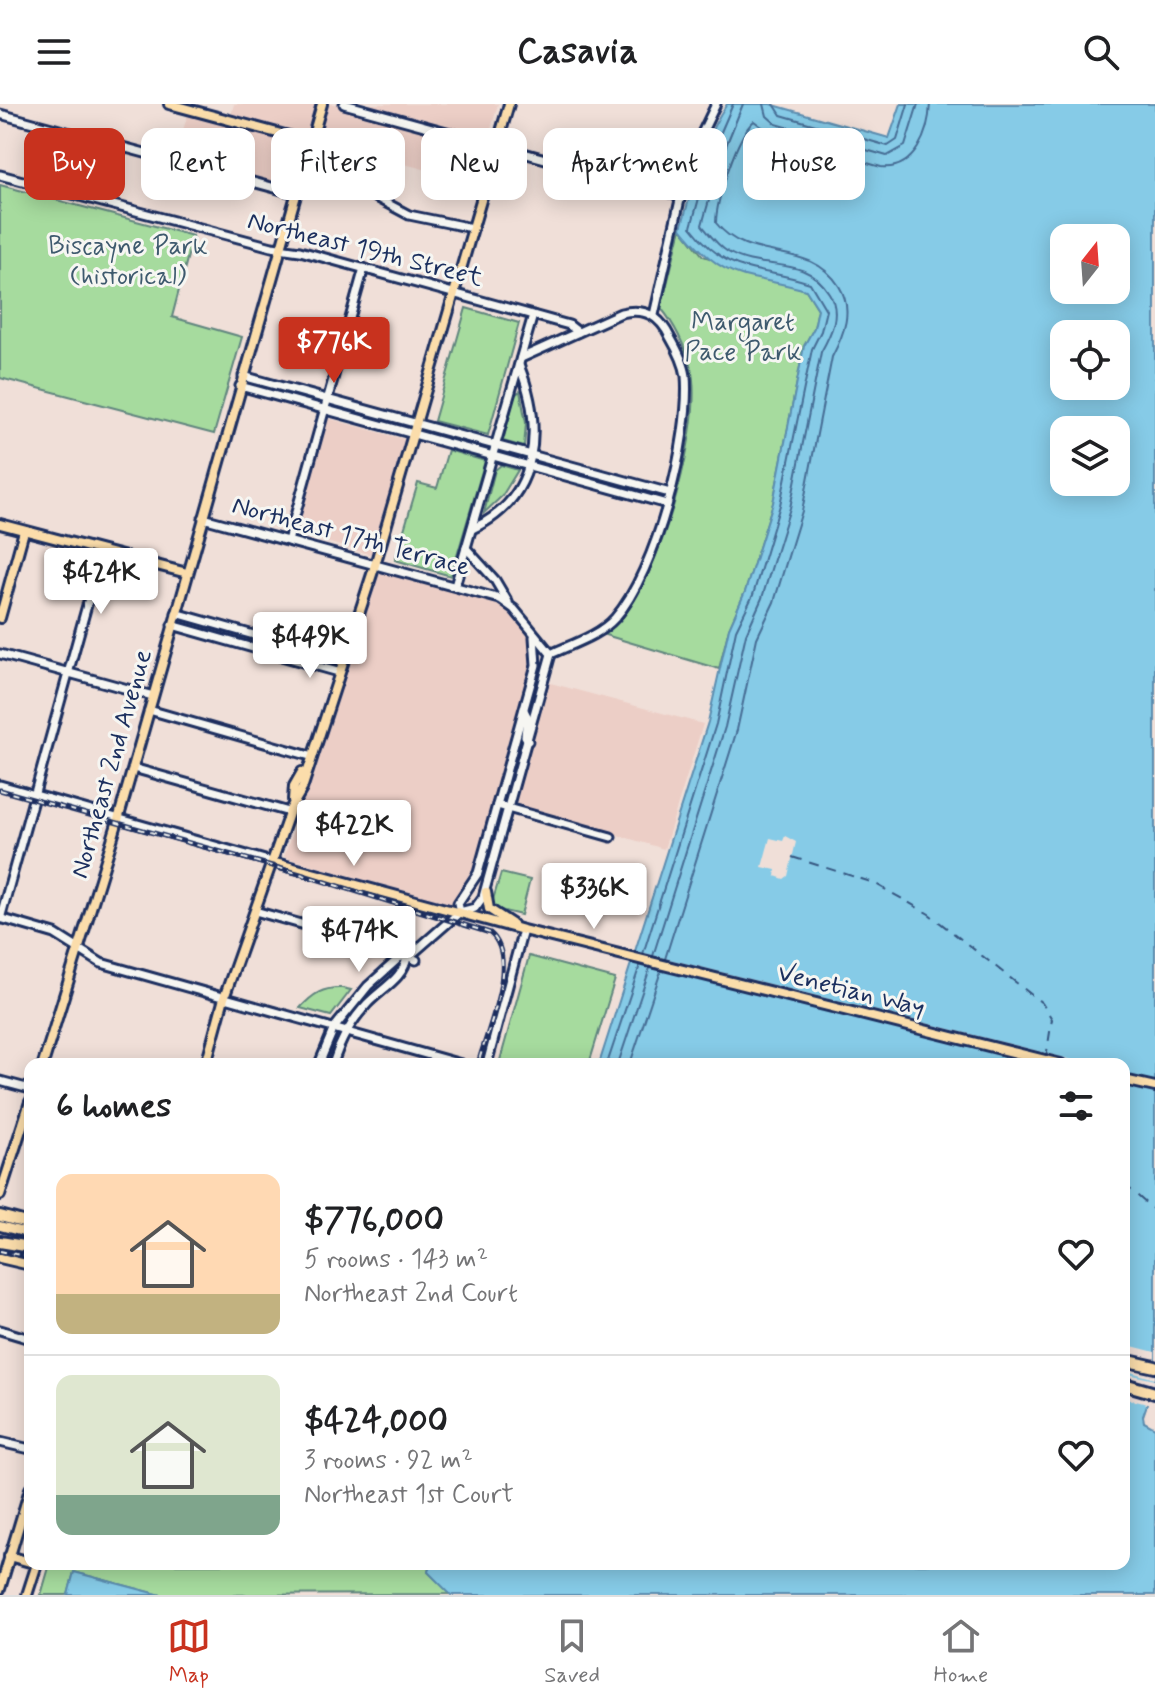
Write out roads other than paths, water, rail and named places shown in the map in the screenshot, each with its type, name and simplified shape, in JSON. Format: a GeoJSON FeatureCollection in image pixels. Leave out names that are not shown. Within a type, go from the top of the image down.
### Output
{"type":"FeatureCollection","features":[{"type":"Feature","properties":{"kind":"highway"},"geometry":{"type":"LineString","coordinates":[[0,1216],[24,1222]]}},
{"type":"Feature","properties":{"kind":"highway"},"geometry":{"type":"LineString","coordinates":[[0,1242],[24,1246]]}},
{"type":"Feature","properties":{"kind":"highway"},"geometry":{"type":"LineString","coordinates":[[1130,1361],[1155,1367]]}},
{"type":"Feature","properties":{"kind":"highway"},"geometry":{"type":"LineString","coordinates":[[1130,1386],[1155,1393]]}},
{"type":"Feature","properties":{"kind":"main road"},"geometry":{"type":"LineString","coordinates":[[169,104],[271,131]]}},
{"type":"Feature","properties":{"kind":"main road","name":"Northeast 2nd Avenue"},"geometry":{"type":"LineString","coordinates":[[315,128],[322,104]]}},
{"type":"Feature","properties":{"kind":"main road"},"geometry":{"type":"LineString","coordinates":[[502,128],[509,104]]}},
{"type":"Feature","properties":{"kind":"main road","name":"Northeast 2nd Avenue"},"geometry":{"type":"LineString","coordinates":[[45,1058],[133,768],[295,200]]}},
{"type":"Feature","properties":{"kind":"main road"},"geometry":{"type":"LineString","coordinates":[[208,1058],[224,998],[291,808],[302,789],[309,759],[375,565],[481,200]]}},
{"type":"Feature","properties":{"kind":"main road"},"geometry":{"type":"LineString","coordinates":[[0,524],[187,573]]}},
{"type":"Feature","properties":{"kind":"main road"},"geometry":{"type":"LineString","coordinates":[[0,618],[24,531]]}},
{"type":"Feature","properties":{"kind":"main road","name":"Venetian Way"},"geometry":{"type":"LineString","coordinates":[[272,862],[523,930],[1037,1058]]}},
{"type":"Feature","properties":{"kind":"main road"},"geometry":{"type":"LineString","coordinates":[[486,892],[489,909],[523,930]]}},
{"type":"Feature","properties":{"kind":"main road"},"geometry":{"type":"LineString","coordinates":[[1130,1081],[1155,1087]]}},
{"type":"Feature","properties":{"kind":"main road"},"geometry":{"type":"LineString","coordinates":[[0,1195],[24,1121]]}},
{"type":"Feature","properties":{"kind":"main road"},"geometry":{"type":"LineString","coordinates":[[0,1226],[24,1233]]}},
{"type":"Feature","properties":{"kind":"main road"},"geometry":{"type":"LineString","coordinates":[[0,1258],[24,1264]]}},
{"type":"Feature","properties":{"kind":"main road"},"geometry":{"type":"LineString","coordinates":[[0,1589],[5,1555],[24,1505]]}},
{"type":"Feature","properties":{"kind":"main road"},"geometry":{"type":"LineString","coordinates":[[27,1595],[35,1570]]}},
{"type":"Feature","properties":{"kind":"street"},"geometry":{"type":"LineString","coordinates":[[344,104],[431,128]]}},
{"type":"Feature","properties":{"kind":"street"},"geometry":{"type":"LineString","coordinates":[[702,128],[716,104]]}},
{"type":"Feature","properties":{"kind":"street"},"geometry":{"type":"LineString","coordinates":[[0,114],[271,187]]}},
{"type":"Feature","properties":{"kind":"street","name":"Northeast 19th Street"},"geometry":{"type":"LineString","coordinates":[[0,175],[364,268],[569,325],[578,332]]}},
{"type":"Feature","properties":{"kind":"street"},"geometry":{"type":"LineString","coordinates":[[381,200],[409,215],[472,228]]}},
{"type":"Feature","properties":{"kind":"street"},"geometry":{"type":"LineString","coordinates":[[654,315],[680,200]]}},
{"type":"Feature","properties":{"kind":"street"},"geometry":{"type":"LineString","coordinates":[[288,541],[364,268]]}},
{"type":"Feature","properties":{"kind":"street"},"geometry":{"type":"LineString","coordinates":[[322,1058],[334,1028],[368,986],[460,912],[475,908],[486,892],[551,654],[586,638],[615,619],[651,549],[667,504],[683,426],[686,374],[666,328],[654,315],[631,310],[520,361]]}},
{"type":"Feature","properties":{"kind":"street"},"geometry":{"type":"LineString","coordinates":[[455,586],[533,315]]}},
{"type":"Feature","properties":{"kind":"street"},"geometry":{"type":"LineString","coordinates":[[472,529],[488,522],[508,503],[531,455],[534,413],[520,361]]}},
{"type":"Feature","properties":{"kind":"street"},"geometry":{"type":"LineString","coordinates":[[243,376],[670,493]]}},
{"type":"Feature","properties":{"kind":"street"},"geometry":{"type":"LineString","coordinates":[[240,386],[667,504]]}},
{"type":"Feature","properties":{"kind":"street"},"geometry":{"type":"LineString","coordinates":[[580,479],[583,469]]}},
{"type":"Feature","properties":{"kind":"street","name":"Northeast 17th Terrace"},"geometry":{"type":"LineString","coordinates":[[203,518],[508,602]]}},
{"type":"Feature","properties":{"kind":"street","name":"Northeast 17th Terrace"},"geometry":{"type":"LineString","coordinates":[[466,548],[504,592],[534,637],[551,654]]}},
{"type":"Feature","properties":{"kind":"street"},"geometry":{"type":"LineString","coordinates":[[102,551],[0,918],[55,934],[101,963],[439,1058]]}},
{"type":"Feature","properties":{"kind":"street","name":"Northeast 17th Terrace"},"geometry":{"type":"LineString","coordinates":[[488,572],[491,583],[489,595]]}},
{"type":"Feature","properties":{"kind":"street"},"geometry":{"type":"LineString","coordinates":[[176,613],[342,660]]}},
{"type":"Feature","properties":{"kind":"street"},"geometry":{"type":"LineString","coordinates":[[172,625],[338,672]]}},
{"type":"Feature","properties":{"kind":"street"},"geometry":{"type":"LineString","coordinates":[[460,912],[458,903],[478,873],[525,706],[536,665],[534,637]]}},
{"type":"Feature","properties":{"kind":"street"},"geometry":{"type":"LineString","coordinates":[[0,654],[153,696]]}},
{"type":"Feature","properties":{"kind":"street"},"geometry":{"type":"LineString","coordinates":[[536,665],[545,681]]}},
{"type":"Feature","properties":{"kind":"street"},"geometry":{"type":"LineString","coordinates":[[525,706],[542,692]]}},
{"type":"Feature","properties":{"kind":"street"},"geometry":{"type":"LineString","coordinates":[[525,706],[525,736],[528,741]]}},
{"type":"Feature","properties":{"kind":"street"},"geometry":{"type":"LineString","coordinates":[[149,710],[309,759]]}},
{"type":"Feature","properties":{"kind":"street"},"geometry":{"type":"LineString","coordinates":[[133,768],[291,808]]}},
{"type":"Feature","properties":{"kind":"street"},"geometry":{"type":"LineString","coordinates":[[0,785],[272,862]]}},
{"type":"Feature","properties":{"kind":"street"},"geometry":{"type":"LineString","coordinates":[[497,805],[611,837]]}},
{"type":"Feature","properties":{"kind":"street"},"geometry":{"type":"LineString","coordinates":[[255,911],[397,951],[416,960]]}},
{"type":"Feature","properties":{"kind":"street"},"geometry":{"type":"LineString","coordinates":[[489,1058],[523,930]]}},
{"type":"Feature","properties":{"kind":"street"},"geometry":{"type":"LineString","coordinates":[[335,1058],[346,1032],[367,1004],[405,968],[407,957]]}},
{"type":"Feature","properties":{"kind":"street"},"geometry":{"type":"LineString","coordinates":[[0,1081],[24,1087]]}},
{"type":"Feature","properties":{"kind":"street"},"geometry":{"type":"LineString","coordinates":[[0,1330],[24,1337]]}},
{"type":"Feature","properties":{"kind":"street"},"geometry":{"type":"LineString","coordinates":[[0,1442],[24,1448]]}},
{"type":"Feature","properties":{"kind":"water"},"geometry":{"type":"Polygon","coordinates":[[[727,104],[770,104],[854,128],[743,128],[743,200],[865,200],[865,131],[889,138],[901,104],[1155,104],[1155,1381],[1143,1416],[1144,1422],[1155,1428],[1155,1595],[451,1595],[428,1572],[1130,1570],[1130,1058],[601,1058],[708,722],[729,628],[745,592],[773,503],[804,346],[814,328],[818,309],[806,290],[750,278],[724,268],[681,228],[689,200],[727,200],[727,128],[713,128],[727,104]]]}},
{"type":"Feature","properties":{"kind":"water"},"geometry":{"type":"Polygon","coordinates":[[[74,1572],[161,1595],[68,1595],[74,1572]]]}},
{"type":"Feature","properties":{"kind":"railway"},"geometry":{"type":"LineString","coordinates":[[0,790],[297,873],[490,933],[498,944],[502,976],[480,1058]]}},
{"type":"Feature","properties":{"kind":"railway"},"geometry":{"type":"LineString","coordinates":[[0,1251],[24,1256]]}},
{"type":"Feature","properties":{"kind":"park label","name":"Biscayne Park (historical)"},"geometry":{"type":"Point","coordinates":[128,262]}},
{"type":"Feature","properties":{"kind":"park label","name":"Margaret Pace Park"},"geometry":{"type":"Point","coordinates":[743,338]}}]}
